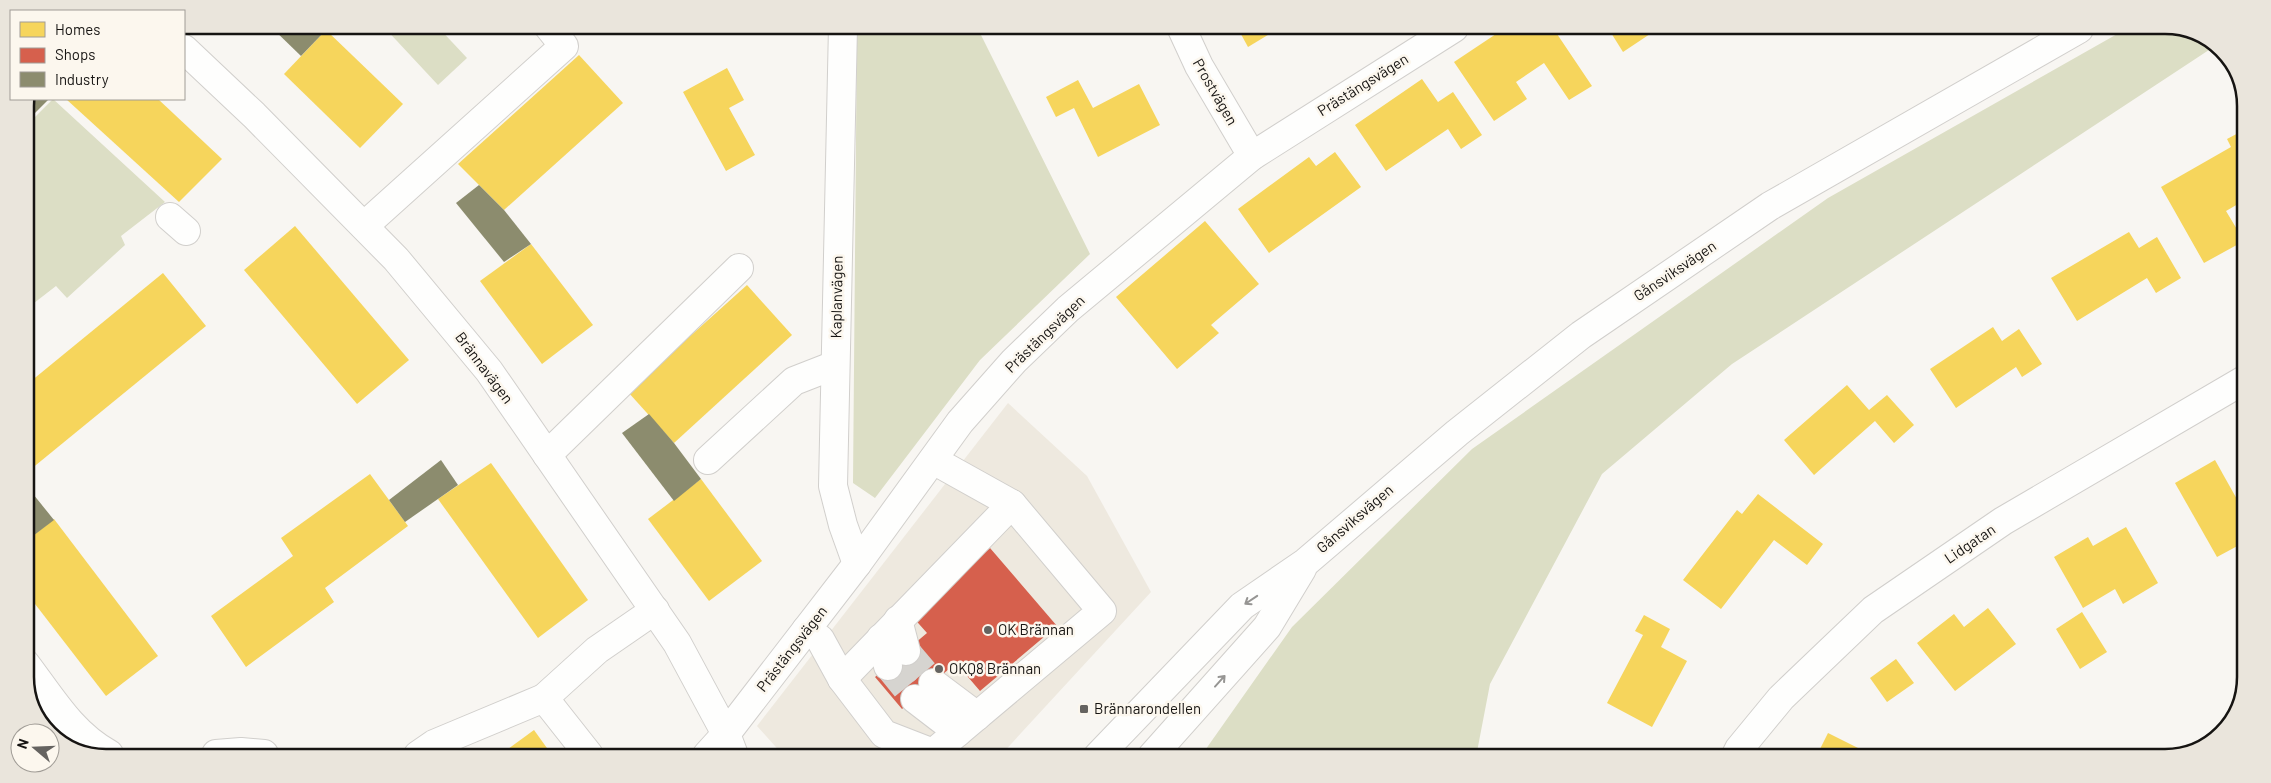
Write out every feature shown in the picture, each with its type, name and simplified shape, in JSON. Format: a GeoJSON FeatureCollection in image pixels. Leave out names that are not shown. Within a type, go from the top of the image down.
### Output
{"type":"FeatureCollection","features":[{"type":"Feature","properties":{"kind":"street"},"geometry":{"type":"LineString","coordinates":[[364,226],[564,46],[554,34]]}},
{"type":"Feature","properties":{"kind":"street","name":"Kaplanvägen"},"geometry":{"type":"LineString","coordinates":[[843,34],[833,486],[843,525],[857,564]]}},
{"type":"Feature","properties":{"kind":"street","name":"Prostvägen"},"geometry":{"type":"LineString","coordinates":[[1184,34],[1199,66],[1252,156]]}},
{"type":"Feature","properties":{"kind":"street","name":"Prästängsvägen"},"geometry":{"type":"LineString","coordinates":[[730,745],[806,630],[857,564],[960,422],[1014,361],[1068,309],[1252,156],[1445,34]]}},
{"type":"Feature","properties":{"kind":"street","name":"Gånsviksvägen"},"geometry":{"type":"LineString","coordinates":[[1105,749],[1242,606],[1306,562],[1457,433],[1590,329],[1770,206],[2070,34]]}},
{"type":"Feature","properties":{"kind":"street","name":"Brännavägen"},"geometry":{"type":"LineString","coordinates":[[185,50],[254,115],[396,259],[488,371],[677,643],[730,745]]}},
{"type":"Feature","properties":{"kind":"street"},"geometry":{"type":"LineString","coordinates":[[547,455],[739,268]]}},
{"type":"Feature","properties":{"kind":"street"},"geometry":{"type":"LineString","coordinates":[[708,460],[794,382],[835,365]]}},
{"type":"Feature","properties":{"kind":"street","name":"Lidgatan"},"geometry":{"type":"LineString","coordinates":[[1740,749],[1781,698],[1873,610],[2003,521],[2237,384]]}},
{"type":"Feature","properties":{"kind":"street"},"geometry":{"type":"LineString","coordinates":[[933,460],[1012,504],[1102,611],[939,749]]}},
{"type":"Feature","properties":{"kind":"street"},"geometry":{"type":"LineString","coordinates":[[842,679],[1012,504]]}},
{"type":"Feature","properties":{"kind":"street","name":"Gånsviksvägen"},"geometry":{"type":"LineString","coordinates":[[1158,749],[1267,627],[1306,562]]}},
{"type":"Feature","properties":{"kind":"street"},"geometry":{"type":"LineString","coordinates":[[426,749],[544,698],[597,650],[655,610]]}},
{"type":"Feature","properties":{"kind":"street"},"geometry":{"type":"LineString","coordinates":[[889,629],[897,658]]}},
{"type":"Feature","properties":{"kind":"street"},"geometry":{"type":"LineString","coordinates":[[806,630],[820,640],[842,679],[884,734],[921,749]]}},
{"type":"Feature","properties":{"kind":"street"},"geometry":{"type":"LineString","coordinates":[[34,676],[76,731],[100,749]]}},
{"type":"Feature","properties":{"kind":"street"},"geometry":{"type":"LineString","coordinates":[[924,691],[968,724]]}},
{"type":"Feature","properties":{"kind":"street"},"geometry":{"type":"LineString","coordinates":[[544,698],[584,749]]}},
{"type":"Feature","properties":{"kind":"shaded area"},"geometry":{"type":"Polygon","coordinates":[[[1008,403],[1087,476],[1151,592],[1006,749],[778,749],[757,726],[1008,403]]]}},
{"type":"Feature","properties":{"kind":"green space"},"geometry":{"type":"Polygon","coordinates":[[[390,34],[444,34],[467,58],[438,85],[390,34]]]}},
{"type":"Feature","properties":{"kind":"green space"},"geometry":{"type":"Polygon","coordinates":[[[857,34],[980,34],[1090,254],[980,360],[875,498],[853,483],[857,34]]]}},
{"type":"Feature","properties":{"kind":"green space"},"geometry":{"type":"Polygon","coordinates":[[[2117,34],[2180,35],[2197,41],[2209,50],[1732,364],[1602,474],[1490,684],[1478,749],[1206,749],[1292,627],[1472,449],[1828,198],[2117,34]]]}},
{"type":"Feature","properties":{"kind":"green space"},"geometry":{"type":"Polygon","coordinates":[[[54,100],[165,202],[121,236],[125,245],[67,298],[56,286],[34,303],[34,118],[54,100]]]}},
{"type":"Feature","properties":{"kind":"building: Homes"},"geometry":{"type":"Polygon","coordinates":[[[322,34],[330,34],[403,104],[360,148],[284,74],[322,34]]]}},
{"type":"Feature","properties":{"kind":"building: Homes"},"geometry":{"type":"Polygon","coordinates":[[[1241,34],[1269,34],[1248,47],[1241,34]]]}},
{"type":"Feature","properties":{"kind":"building: Homes"},"geometry":{"type":"Polygon","coordinates":[[[1496,34],[1557,34],[1592,86],[1569,100],[1544,63],[1516,82],[1527,99],[1494,121],[1454,62],[1496,34]]]}},
{"type":"Feature","properties":{"kind":"building: Homes"},"geometry":{"type":"Polygon","coordinates":[[[1612,34],[1650,34],[1623,52],[1612,34]]]}},
{"type":"Feature","properties":{"kind":"building: Homes"},"geometry":{"type":"Polygon","coordinates":[[[579,55],[623,103],[504,210],[458,164],[579,55]]]}},
{"type":"Feature","properties":{"kind":"building: Homes"},"geometry":{"type":"Polygon","coordinates":[[[727,68],[744,100],[729,108],[755,155],[726,171],[683,92],[727,68]]]}},
{"type":"Feature","properties":{"kind":"building: Homes"},"geometry":{"type":"Polygon","coordinates":[[[1422,79],[1438,102],[1453,92],[1482,135],[1461,149],[1448,129],[1386,171],[1355,125],[1422,79]]]}},
{"type":"Feature","properties":{"kind":"building: Homes"},"geometry":{"type":"Polygon","coordinates":[[[1078,80],[1093,108],[1139,84],[1160,125],[1098,157],[1074,108],[1056,117],[1046,97],[1078,80]]]}},
{"type":"Feature","properties":{"kind":"building: Homes"},"geometry":{"type":"Polygon","coordinates":[[[67,100],[159,100],[222,159],[179,202],[67,100]]]}},
{"type":"Feature","properties":{"kind":"building: Homes"},"geometry":{"type":"Polygon","coordinates":[[[2237,134],[2237,205],[2226,211],[2237,229],[2237,245],[2204,263],[2161,187],[2231,147],[2227,139],[2237,134]]]}},
{"type":"Feature","properties":{"kind":"building: Homes"},"geometry":{"type":"Polygon","coordinates":[[[1335,152],[1361,187],[1269,253],[1238,209],[1309,157],[1316,166],[1335,152]]]}},
{"type":"Feature","properties":{"kind":"building: Homes"},"geometry":{"type":"Polygon","coordinates":[[[1205,221],[1259,284],[1211,325],[1219,333],[1177,369],[1116,297],[1205,221]]]}},
{"type":"Feature","properties":{"kind":"building: Homes"},"geometry":{"type":"Polygon","coordinates":[[[295,226],[409,360],[357,404],[244,270],[295,226]]]}},
{"type":"Feature","properties":{"kind":"building: Homes"},"geometry":{"type":"Polygon","coordinates":[[[2129,232],[2139,248],[2157,237],[2181,278],[2156,293],[2147,278],[2077,321],[2051,278],[2129,232]]]}},
{"type":"Feature","properties":{"kind":"building: Homes"},"geometry":{"type":"Polygon","coordinates":[[[531,244],[593,325],[542,364],[480,281],[531,244]]]}},
{"type":"Feature","properties":{"kind":"building: Homes"},"geometry":{"type":"Polygon","coordinates":[[[163,273],[206,326],[34,467],[34,379],[163,273]]]}},
{"type":"Feature","properties":{"kind":"building: Homes"},"geometry":{"type":"Polygon","coordinates":[[[747,285],[792,335],[674,443],[628,392],[747,285]]]}},
{"type":"Feature","properties":{"kind":"building: Homes"},"geometry":{"type":"Polygon","coordinates":[[[1993,327],[2002,341],[2019,329],[2042,364],[2022,377],[2016,367],[1956,408],[1930,369],[1993,327]]]}},
{"type":"Feature","properties":{"kind":"building: Homes"},"geometry":{"type":"Polygon","coordinates":[[[1847,385],[1869,410],[1887,395],[1914,425],[1894,443],[1875,421],[1814,475],[1784,440],[1847,385]]]}},
{"type":"Feature","properties":{"kind":"building: Homes"},"geometry":{"type":"Polygon","coordinates":[[[2215,460],[2237,499],[2237,546],[2217,557],[2175,483],[2215,460]]]}},
{"type":"Feature","properties":{"kind":"building: Homes"},"geometry":{"type":"Polygon","coordinates":[[[491,463],[588,600],[538,638],[438,499],[491,463]]]}},
{"type":"Feature","properties":{"kind":"building: Homes"},"geometry":{"type":"Polygon","coordinates":[[[370,474],[408,526],[325,588],[334,602],[246,667],[211,616],[293,556],[281,538],[370,474]]]}},
{"type":"Feature","properties":{"kind":"building: Homes"},"geometry":{"type":"Polygon","coordinates":[[[701,479],[762,561],[709,601],[648,519],[701,479]]]}},
{"type":"Feature","properties":{"kind":"building: Homes"},"geometry":{"type":"Polygon","coordinates":[[[1758,494],[1823,544],[1807,565],[1774,540],[1721,609],[1683,580],[1737,510],[1742,514],[1758,494]]]}},
{"type":"Feature","properties":{"kind":"building: Homes"},"geometry":{"type":"Polygon","coordinates":[[[54,519],[158,656],[106,696],[34,603],[34,535],[54,519]]]}},
{"type":"Feature","properties":{"kind":"building: Homes"},"geometry":{"type":"Polygon","coordinates":[[[2126,527],[2158,583],[2123,604],[2115,589],[2083,608],[2054,557],[2088,537],[2093,546],[2126,527]]]}},
{"type":"Feature","properties":{"kind":"building: Homes"},"geometry":{"type":"Polygon","coordinates":[[[1988,608],[2016,644],[1955,691],[1917,643],[1954,614],[1964,627],[1988,608]]]}},
{"type":"Feature","properties":{"kind":"building: Homes"},"geometry":{"type":"Polygon","coordinates":[[[2082,612],[2107,652],[2080,669],[2056,629],[2082,612]]]}},
{"type":"Feature","properties":{"kind":"building: Homes"},"geometry":{"type":"Polygon","coordinates":[[[1644,615],[1670,629],[1661,647],[1687,661],[1652,727],[1607,703],[1643,635],[1635,631],[1644,615]]]}},
{"type":"Feature","properties":{"kind":"building: Homes"},"geometry":{"type":"Polygon","coordinates":[[[1896,659],[1914,683],[1887,702],[1870,678],[1896,659]]]}},
{"type":"Feature","properties":{"kind":"building: Homes"},"geometry":{"type":"Polygon","coordinates":[[[534,730],[548,749],[508,749],[534,730]]]}},
{"type":"Feature","properties":{"kind":"building: Homes"},"geometry":{"type":"Polygon","coordinates":[[[1828,733],[1860,749],[1820,749],[1828,733]]]}},
{"type":"Feature","properties":{"kind":"building: Shops","name":"OK Brännan"},"geometry":{"type":"Polygon","coordinates":[[[990,548],[1057,626],[980,691],[956,663],[902,709],[875,677],[927,633],[911,615],[990,548]]]}},
{"type":"Feature","properties":{"kind":"building: Industry"},"geometry":{"type":"Polygon","coordinates":[[[278,34],[322,34],[301,56],[278,34]]]}},
{"type":"Feature","properties":{"kind":"building: Industry"},"geometry":{"type":"Polygon","coordinates":[[[34,100],[48,100],[34,114],[34,100]]]}},
{"type":"Feature","properties":{"kind":"building: Industry"},"geometry":{"type":"Polygon","coordinates":[[[479,185],[504,210],[531,244],[504,262],[456,203],[479,185]]]}},
{"type":"Feature","properties":{"kind":"building: Industry"},"geometry":{"type":"Polygon","coordinates":[[[649,414],[701,479],[674,501],[622,433],[649,414]]]}},
{"type":"Feature","properties":{"kind":"building: Industry"},"geometry":{"type":"Polygon","coordinates":[[[441,460],[458,485],[405,522],[389,500],[441,460]]]}},
{"type":"Feature","properties":{"kind":"building: Industry"},"geometry":{"type":"Polygon","coordinates":[[[34,495],[54,520],[34,535],[34,495]]]}},
{"type":"Feature","properties":{"kind":"tunnel"},"geometry":{"type":"LineString","coordinates":[[906,651],[933,683]]}},
{"type":"Feature","properties":{"kind":"tunnel"},"geometry":{"type":"LineString","coordinates":[[888,666],[915,699]]}},
{"type":"Feature","properties":{"kind":"place","name":"OK Brännan"},"geometry":{"type":"Point","coordinates":[988,630]}},
{"type":"Feature","properties":{"kind":"place","name":"OKQ8 Brännan"},"geometry":{"type":"Point","coordinates":[939,669]}},
{"type":"Feature","properties":{"kind":"place","name":"Brännarondellen"},"geometry":{"type":"Point","coordinates":[1084,709]}}]}
